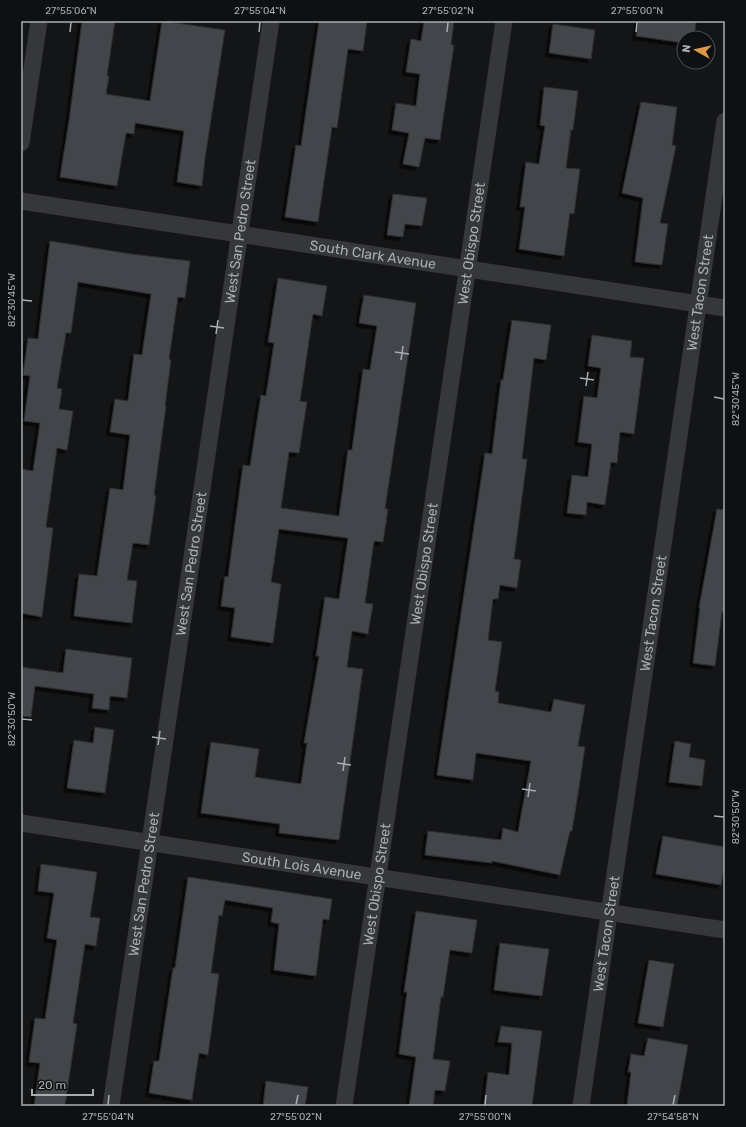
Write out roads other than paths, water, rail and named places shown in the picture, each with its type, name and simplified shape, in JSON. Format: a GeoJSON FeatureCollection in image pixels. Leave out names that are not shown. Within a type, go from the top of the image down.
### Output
{"type":"FeatureCollection","features":[{"type":"Feature","properties":{"kind":"street"},"geometry":{"type":"LineString","coordinates":[[21,143],[39,21]]}},
{"type":"Feature","properties":{"kind":"street","name":"West San Pedro Street"},"geometry":{"type":"LineString","coordinates":[[111,1106],[271,21]]}},
{"type":"Feature","properties":{"kind":"street","name":"West Obispo Street"},"geometry":{"type":"LineString","coordinates":[[344,1106],[504,21]]}},
{"type":"Feature","properties":{"kind":"street","name":"West Tacon Street"},"geometry":{"type":"LineString","coordinates":[[581,1106],[725,121]]}},
{"type":"Feature","properties":{"kind":"street","name":"South Clark Avenue"},"geometry":{"type":"LineString","coordinates":[[21,201],[725,308]]}},
{"type":"Feature","properties":{"kind":"street","name":"South Lois Avenue"},"geometry":{"type":"LineString","coordinates":[[21,822],[725,930]]}}]}
